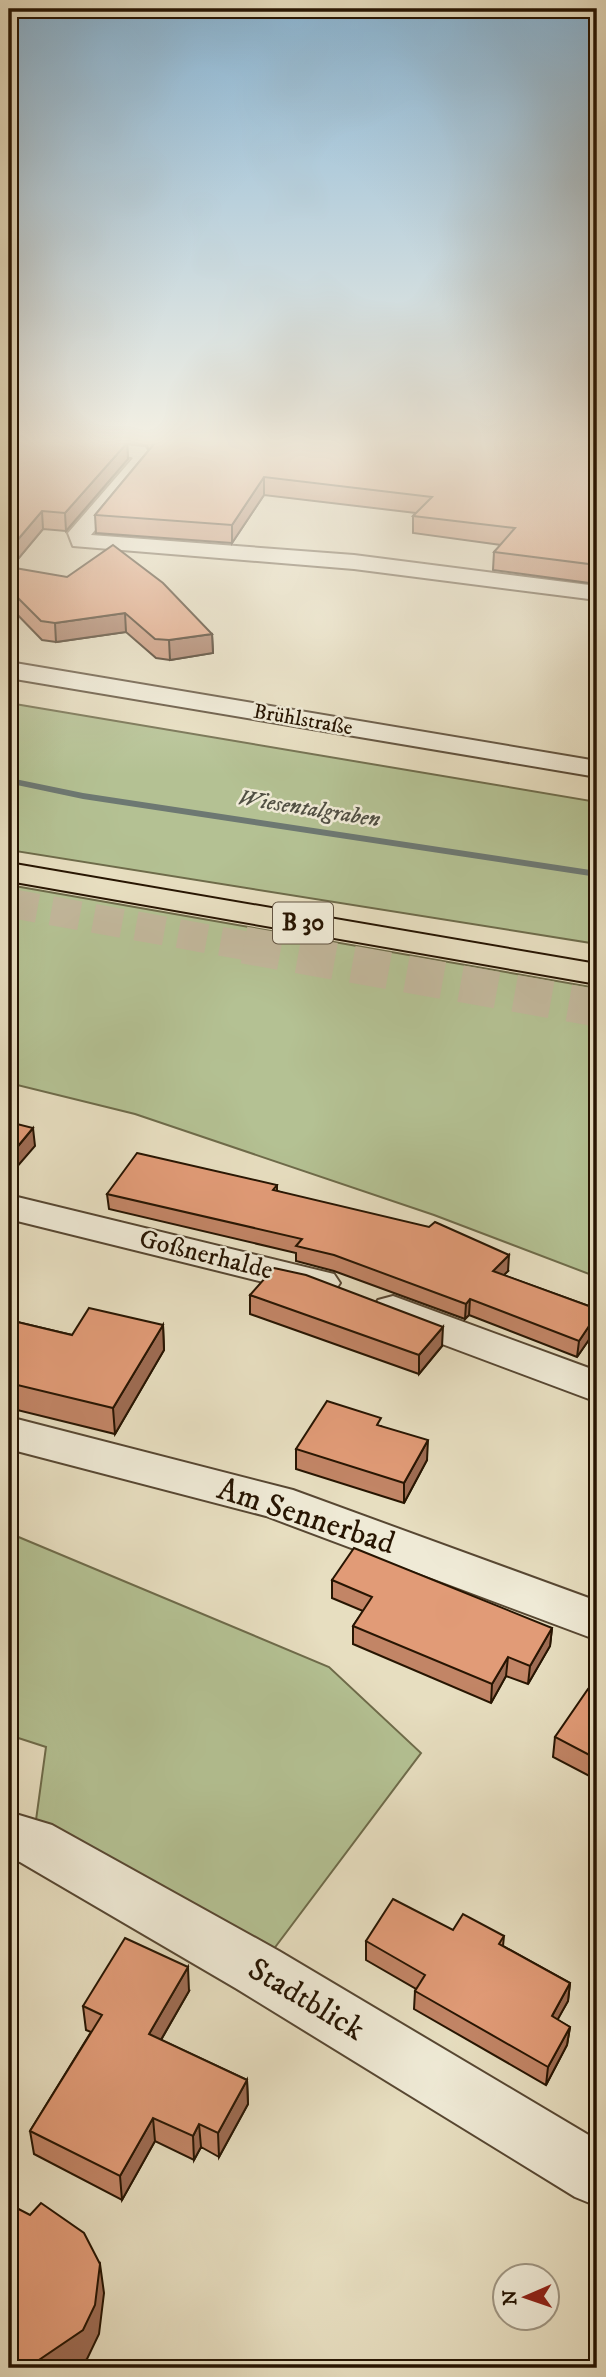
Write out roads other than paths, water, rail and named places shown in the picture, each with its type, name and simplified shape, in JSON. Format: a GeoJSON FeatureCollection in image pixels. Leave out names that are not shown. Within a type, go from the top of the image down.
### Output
{"type":"FeatureCollection","features":[{"type":"Feature","properties":{"kind":"highway","name":"B 30"},"geometry":{"type":"LineString","coordinates":[[9,872],[597,974]]}},
{"type":"Feature","properties":{"kind":"street"},"geometry":{"type":"LineString","coordinates":[[236,553],[354,562],[597,593]]}},
{"type":"Feature","properties":{"kind":"street","name":"Brühlstraße"},"geometry":{"type":"LineString","coordinates":[[9,670],[597,769]]}},
{"type":"Feature","properties":{"kind":"street","name":"Goßnerhalde"},"geometry":{"type":"LineString","coordinates":[[9,1207],[319,1282],[597,1387]]}},
{"type":"Feature","properties":{"kind":"street","name":"Am Sennerbad"},"geometry":{"type":"LineString","coordinates":[[9,1433],[277,1502],[597,1621]]}},
{"type":"Feature","properties":{"kind":"street","name":"Stadtblick"},"geometry":{"type":"LineString","coordinates":[[9,1836],[33,1842],[258,1970],[597,2175]]}},
{"type":"Feature","properties":{"kind":"waterway","name":"Wiesentalgraben"},"geometry":{"type":"LineString","coordinates":[[15,782],[83,796],[597,874]]}},
{"type":"Feature","properties":{"kind":"tunnel"},"geometry":{"type":"LineString","coordinates":[[9,903],[253,947]]}},
{"type":"Feature","properties":{"kind":"tunnel"},"geometry":{"type":"LineString","coordinates":[[244,945],[597,1008]]}}]}
